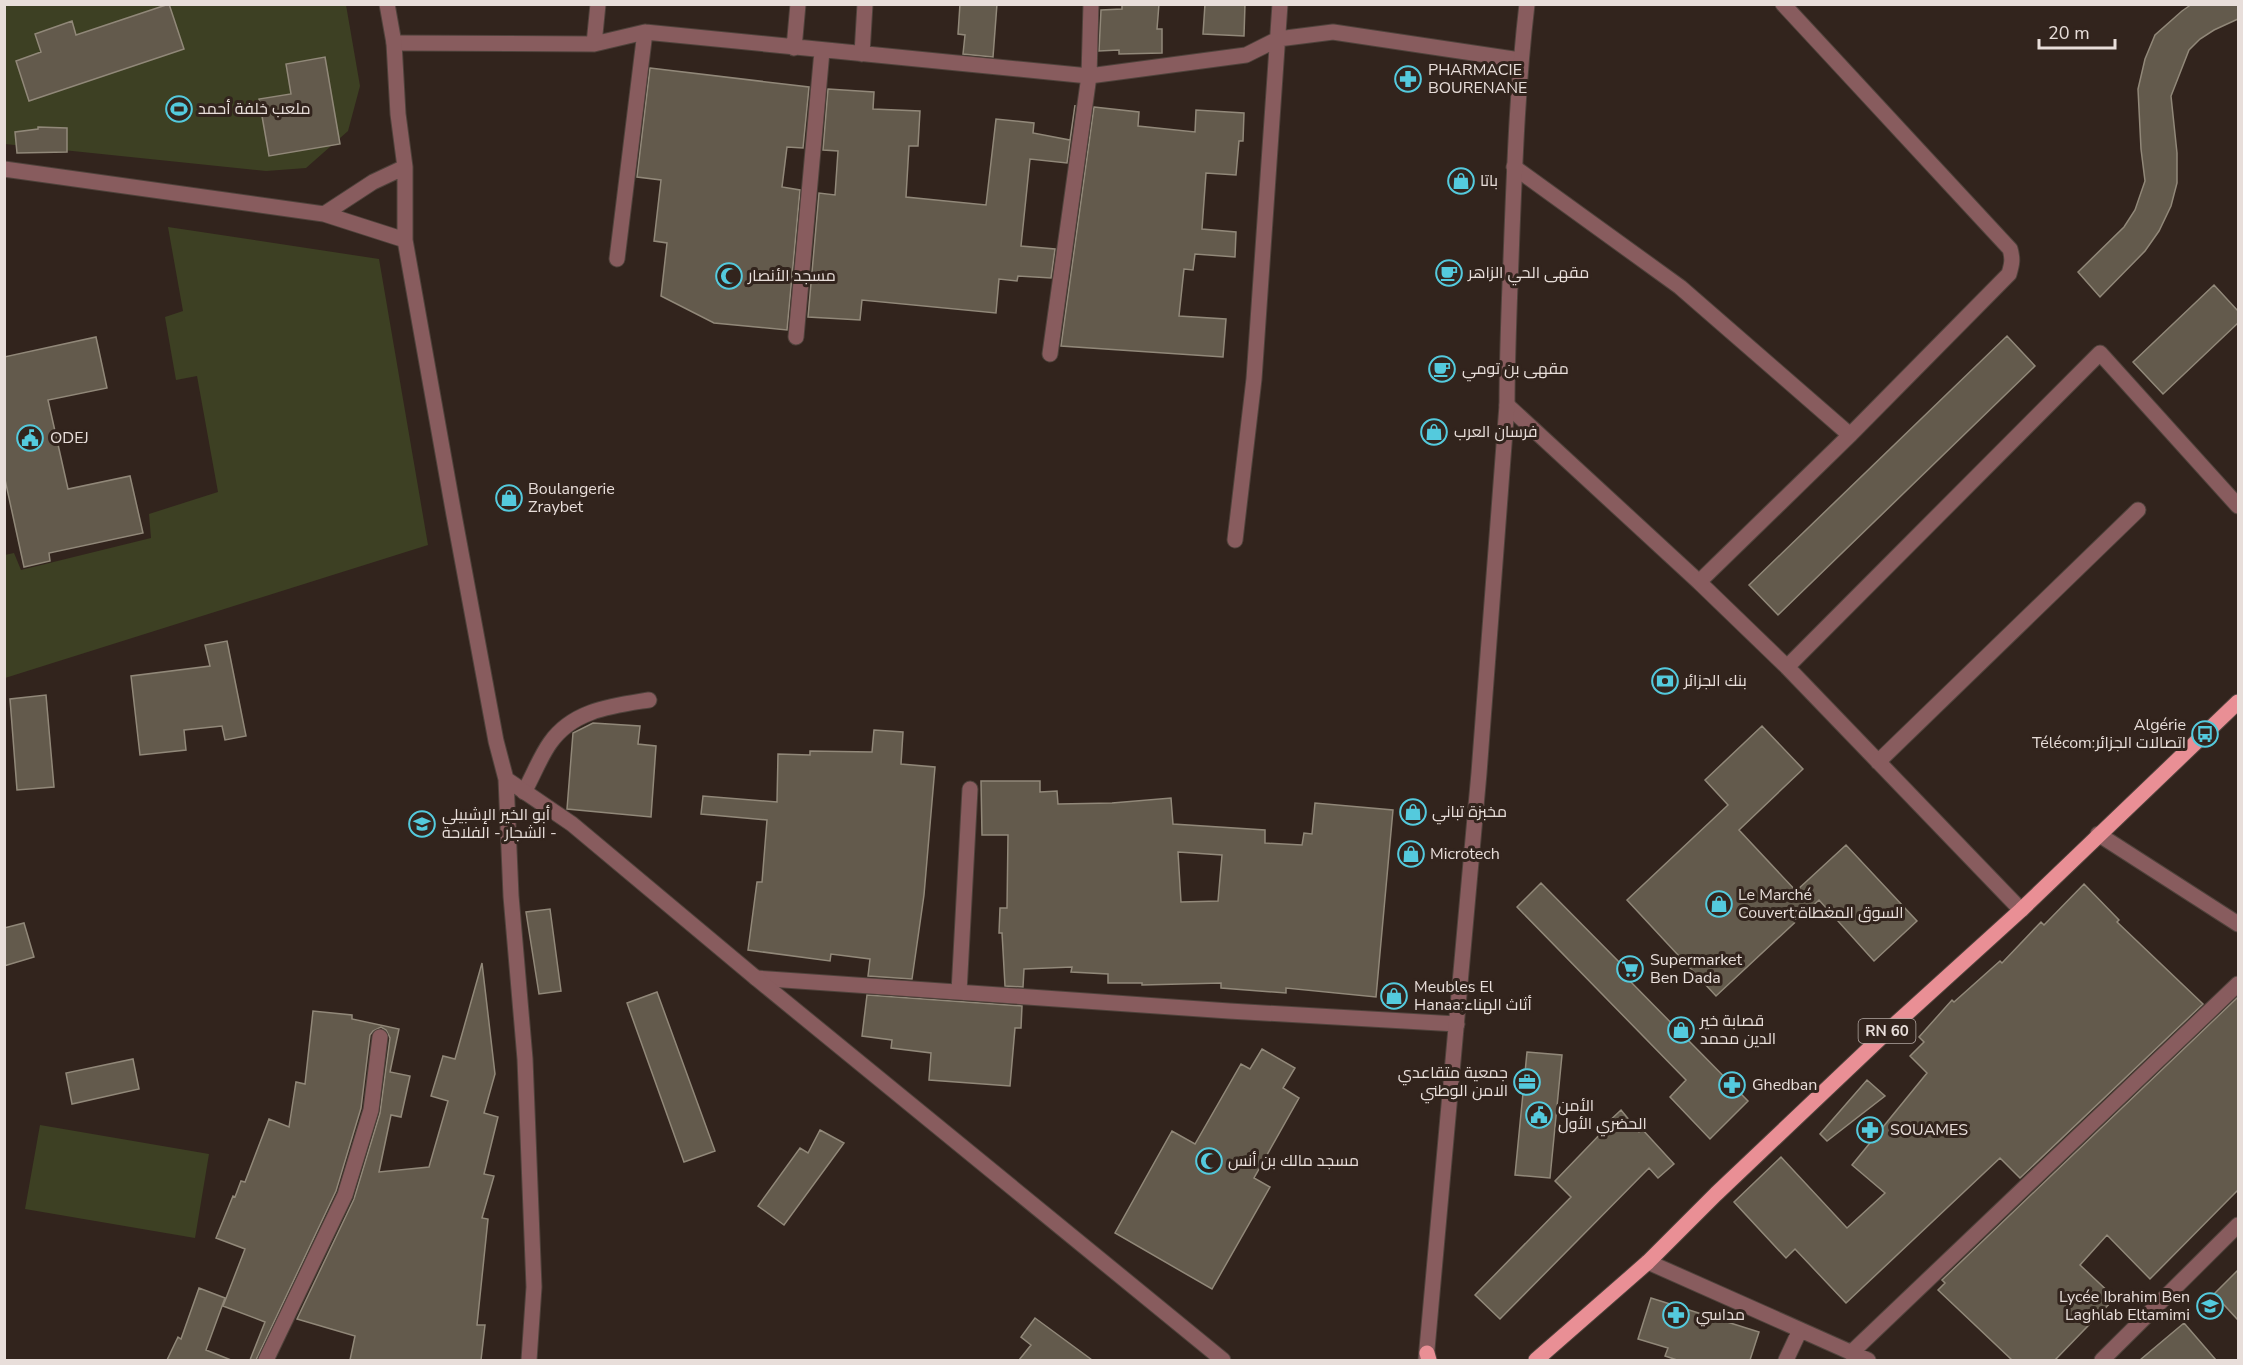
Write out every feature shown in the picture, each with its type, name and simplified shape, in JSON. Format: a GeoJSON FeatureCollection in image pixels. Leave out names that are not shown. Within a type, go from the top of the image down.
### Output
{"type":"FeatureCollection","features":[{"type":"Feature","properties":{"kind":"main road","name":"RN 60"},"geometry":{"type":"LineString","coordinates":[[1536,1360],[1648,1262],[1724,1186],[1892,1027],[2021,910],[2238,702]]}},
{"type":"Feature","properties":{"kind":"street"},"geometry":{"type":"LineString","coordinates":[[387,4],[394,43],[398,114],[405,167],[405,240],[454,515],[506,779],[511,896],[525,1059],[534,1287],[530,1360]]}},
{"type":"Feature","properties":{"kind":"street"},"geometry":{"type":"LineString","coordinates":[[594,44],[598,4]]}},
{"type":"Feature","properties":{"kind":"street"},"geometry":{"type":"LineString","coordinates":[[794,48],[798,4]]}},
{"type":"Feature","properties":{"kind":"street"},"geometry":{"type":"LineString","coordinates":[[862,54],[865,4]]}},
{"type":"Feature","properties":{"kind":"street"},"geometry":{"type":"LineString","coordinates":[[1050,354],[1089,76],[1090,4]]}},
{"type":"Feature","properties":{"kind":"street"},"geometry":{"type":"LineString","coordinates":[[1235,540],[1254,378],[1280,4]]}},
{"type":"Feature","properties":{"kind":"street"},"geometry":{"type":"LineString","coordinates":[[1427,1358],[1457,1024],[1507,405],[1514,166],[1520,60],[1527,4]]}},
{"type":"Feature","properties":{"kind":"street"},"geometry":{"type":"LineString","coordinates":[[1700,582],[2009,274],[2013,257],[2010,249],[1783,4]]}},
{"type":"Feature","properties":{"kind":"street"},"geometry":{"type":"LineString","coordinates":[[394,43],[594,44],[645,32],[1089,76],[1246,55],[1278,39],[1333,32],[1520,60]]}},
{"type":"Feature","properties":{"kind":"street"},"geometry":{"type":"LineString","coordinates":[[617,259],[645,32]]}},
{"type":"Feature","properties":{"kind":"street"},"geometry":{"type":"LineString","coordinates":[[796,337],[822,51]]}},
{"type":"Feature","properties":{"kind":"street"},"geometry":{"type":"LineString","coordinates":[[1514,166],[1680,287],[1850,435]]}},
{"type":"Feature","properties":{"kind":"street"},"geometry":{"type":"LineString","coordinates":[[324,214],[373,182],[405,167]]}},
{"type":"Feature","properties":{"kind":"street"},"geometry":{"type":"LineString","coordinates":[[4,169],[324,214],[405,240]]}},
{"type":"Feature","properties":{"kind":"street"},"geometry":{"type":"LineString","coordinates":[[1787,667],[2100,353],[2238,506]]}},
{"type":"Feature","properties":{"kind":"street"},"geometry":{"type":"LineString","coordinates":[[1507,405],[1700,582],[1787,667],[2021,910]]}},
{"type":"Feature","properties":{"kind":"street"},"geometry":{"type":"LineString","coordinates":[[1878,762],[2138,510]]}},
{"type":"Feature","properties":{"kind":"street"},"geometry":{"type":"LineString","coordinates":[[524,792],[550,743],[565,726],[585,714],[608,706],[648,700]]}},
{"type":"Feature","properties":{"kind":"street"},"geometry":{"type":"LineString","coordinates":[[506,779],[572,824],[756,978],[1223,1360]]}},
{"type":"Feature","properties":{"kind":"street"},"geometry":{"type":"LineString","coordinates":[[959,992],[970,789]]}},
{"type":"Feature","properties":{"kind":"street"},"geometry":{"type":"LineString","coordinates":[[2098,834],[2238,924]]}},
{"type":"Feature","properties":{"kind":"street"},"geometry":{"type":"LineString","coordinates":[[756,978],[1457,1024]]}},
{"type":"Feature","properties":{"kind":"street"},"geometry":{"type":"LineString","coordinates":[[1851,1353],[2238,984]]}},
{"type":"Feature","properties":{"kind":"street"},"geometry":{"type":"LineString","coordinates":[[266,1360],[345,1195],[371,1110],[380,1037]]}},
{"type":"Feature","properties":{"kind":"street"},"geometry":{"type":"LineString","coordinates":[[2102,1360],[2238,1225]]}},
{"type":"Feature","properties":{"kind":"street"},"geometry":{"type":"LineString","coordinates":[[1648,1262],[1868,1360]]}},
{"type":"Feature","properties":{"kind":"street"},"geometry":{"type":"LineString","coordinates":[[1786,1360],[1800,1330]]}},
{"type":"Feature","properties":{"kind":"green space","name":"ملعب خلفة أحمد"},"geometry":{"type":"Polygon","coordinates":[[[4,5],[346,5],[360,86],[348,131],[306,168],[266,171],[5,144],[4,5]]]}},
{"type":"Feature","properties":{"kind":"green space"},"geometry":{"type":"Polygon","coordinates":[[[168,227],[379,259],[428,545],[5,678],[5,555],[14,553],[21,570],[151,538],[149,514],[218,492],[197,376],[176,380],[165,317],[183,311],[168,227]]]}},
{"type":"Feature","properties":{"kind":"green space"},"geometry":{"type":"Polygon","coordinates":[[[40,1125],[209,1154],[195,1238],[25,1209],[40,1125]]]}},
{"type":"Feature","properties":{"kind":"building"},"geometry":{"type":"Polygon","coordinates":[[[169,4],[184,49],[29,101],[16,61],[41,52],[35,34],[72,21],[76,35],[169,4]]]}},
{"type":"Feature","properties":{"kind":"building"},"geometry":{"type":"Polygon","coordinates":[[[960,4],[997,4],[993,57],[963,54],[965,35],[958,34],[960,4]]]}},
{"type":"Feature","properties":{"kind":"building"},"geometry":{"type":"Polygon","coordinates":[[[1122,4],[1159,4],[1157,29],[1162,29],[1162,53],[1119,54],[1119,50],[1099,51],[1101,10],[1122,9],[1122,4]]]}},
{"type":"Feature","properties":{"kind":"building"},"geometry":{"type":"Polygon","coordinates":[[[1205,4],[1245,4],[1244,36],[1203,34],[1205,4]]]}},
{"type":"Feature","properties":{"kind":"building"},"geometry":{"type":"Polygon","coordinates":[[[2192,4],[2238,4],[2238,19],[2214,30],[2189,50],[2171,96],[2177,153],[2177,183],[2171,206],[2159,231],[2145,251],[2100,297],[2078,272],[2124,227],[2135,210],[2145,181],[2138,89],[2145,59],[2155,35],[2192,4]]]}},
{"type":"Feature","properties":{"kind":"building"},"geometry":{"type":"Polygon","coordinates":[[[325,57],[340,144],[269,156],[259,99],[291,94],[286,64],[325,57]]]}},
{"type":"Feature","properties":{"kind":"building"},"geometry":{"type":"Polygon","coordinates":[[[650,68],[809,87],[803,148],[787,147],[782,187],[800,190],[787,330],[714,323],[661,296],[667,243],[654,241],[661,180],[637,177],[650,68]]]}},
{"type":"Feature","properties":{"kind":"building"},"geometry":{"type":"Polygon","coordinates":[[[828,89],[874,92],[873,109],[920,111],[918,146],[909,146],[906,197],[986,205],[996,119],[1034,123],[1033,133],[1070,140],[1075,105],[1067,163],[1030,159],[1021,246],[1055,249],[1051,278],[1018,276],[1017,281],[999,279],[996,313],[862,300],[860,320],[808,317],[819,193],[835,195],[838,151],[823,150],[828,89]]]}},
{"type":"Feature","properties":{"kind":"building"},"geometry":{"type":"Polygon","coordinates":[[[1094,107],[1139,112],[1138,126],[1195,132],[1196,110],[1244,113],[1243,141],[1239,141],[1236,175],[1206,173],[1202,229],[1236,232],[1235,257],[1195,254],[1193,270],[1184,269],[1179,316],[1226,319],[1223,357],[1061,346],[1094,107]]]}},
{"type":"Feature","properties":{"kind":"building"},"geometry":{"type":"Polygon","coordinates":[[[38,127],[67,128],[67,152],[17,153],[15,132],[38,129],[38,127]]]}},
{"type":"Feature","properties":{"kind":"building"},"geometry":{"type":"Polygon","coordinates":[[[2214,285],[2238,311],[2238,323],[2163,394],[2133,362],[2214,285]]]}},
{"type":"Feature","properties":{"kind":"building"},"geometry":{"type":"Polygon","coordinates":[[[2007,336],[2035,366],[1778,615],[1749,585],[2007,336]]]}},
{"type":"Feature","properties":{"kind":"building","name":"ODEJ"},"geometry":{"type":"Polygon","coordinates":[[[96,337],[107,388],[48,400],[68,489],[130,476],[143,533],[49,553],[50,561],[24,567],[4,475],[4,357],[96,337]]]}},
{"type":"Feature","properties":{"kind":"building"},"geometry":{"type":"Polygon","coordinates":[[[227,641],[246,736],[225,740],[222,726],[184,730],[186,750],[140,755],[131,676],[210,666],[205,645],[227,641]]]}},
{"type":"Feature","properties":{"kind":"building"},"geometry":{"type":"Polygon","coordinates":[[[46,695],[54,787],[17,790],[10,699],[46,695]]]}},
{"type":"Feature","properties":{"kind":"building"},"geometry":{"type":"Polygon","coordinates":[[[593,723],[640,726],[638,744],[656,746],[651,817],[567,809],[573,733],[593,723]]]}},
{"type":"Feature","properties":{"kind":"building","name":"Le Marché Couvert;السوق المغطاة"},"geometry":{"type":"Polygon","coordinates":[[[1762,726],[1803,769],[1739,830],[1796,891],[1846,845],[1917,921],[1874,961],[1819,900],[1716,996],[1627,900],[1728,805],[1705,780],[1762,726]]]}},
{"type":"Feature","properties":{"kind":"building"},"geometry":{"type":"Polygon","coordinates":[[[874,730],[903,732],[901,764],[935,767],[924,895],[912,979],[868,976],[870,959],[831,954],[830,961],[748,950],[757,882],[762,882],[767,820],[701,814],[703,796],[777,802],[778,754],[810,755],[810,751],[872,752],[874,730]]]}},
{"type":"Feature","properties":{"kind":"building"},"geometry":{"type":"Polygon","coordinates":[[[981,781],[1040,781],[1040,792],[1057,791],[1058,804],[1112,803],[1171,798],[1173,824],[1265,830],[1265,843],[1302,845],[1304,833],[1312,834],[1315,803],[1393,810],[1376,997],[1286,988],[1286,993],[1221,988],[1221,983],[1142,985],[1142,983],[1108,983],[1108,974],[1071,972],[1072,967],[1024,969],[1023,987],[1005,986],[1002,933],[999,933],[1000,908],[1007,908],[1008,835],[982,835],[981,781]],[[1178,852],[1181,902],[1218,901],[1222,855],[1178,852]]]}},
{"type":"Feature","properties":{"kind":"building"},"geometry":{"type":"Polygon","coordinates":[[[1541,883],[1626,969],[1622,973],[1748,1101],[1710,1139],[1670,1097],[1686,1080],[1517,907],[1541,883]]]}},
{"type":"Feature","properties":{"kind":"building"},"geometry":{"type":"Polygon","coordinates":[[[2084,884],[2119,920],[2117,922],[2203,1004],[2020,1178],[2000,1158],[1846,1303],[1795,1249],[1786,1258],[1734,1202],[1781,1157],[1847,1228],[1885,1193],[1852,1165],[1927,1073],[1910,1056],[1924,1042],[1919,1037],[1952,1000],[1954,1002],[2000,961],[2002,963],[2041,922],[2044,925],[2084,884]]]}},
{"type":"Feature","properties":{"kind":"building"},"geometry":{"type":"Polygon","coordinates":[[[550,909],[561,991],[539,994],[526,912],[550,909]]]}},
{"type":"Feature","properties":{"kind":"building"},"geometry":{"type":"Polygon","coordinates":[[[24,923],[34,957],[4,966],[4,928],[24,923]]]}},
{"type":"Feature","properties":{"kind":"building"},"geometry":{"type":"Polygon","coordinates":[[[482,963],[495,1074],[484,1113],[498,1117],[484,1174],[494,1176],[482,1218],[488,1219],[477,1325],[485,1325],[481,1360],[350,1360],[355,1336],[297,1319],[354,1199],[380,1113],[390,1038],[386,1030],[381,1027],[370,1035],[361,1108],[336,1191],[256,1360],[250,1360],[265,1322],[223,1306],[245,1249],[216,1238],[233,1196],[235,1197],[241,1181],[245,1182],[269,1119],[289,1127],[296,1082],[305,1084],[313,1011],[352,1015],[352,1019],[399,1029],[390,1072],[410,1076],[401,1117],[391,1115],[379,1172],[429,1167],[448,1101],[431,1096],[443,1056],[455,1059],[482,963]]]}},
{"type":"Feature","properties":{"kind":"building"},"geometry":{"type":"Polygon","coordinates":[[[657,992],[715,1151],[684,1162],[627,1003],[657,992]]]}},
{"type":"Feature","properties":{"kind":"building"},"geometry":{"type":"Polygon","coordinates":[[[867,995],[1022,1006],[1021,1028],[1015,1028],[1010,1086],[929,1080],[931,1053],[891,1048],[892,1040],[862,1036],[867,995]]]}},
{"type":"Feature","properties":{"kind":"building"},"geometry":{"type":"Polygon","coordinates":[[[2238,997],[2238,1190],[2150,1279],[2107,1235],[2080,1265],[2115,1298],[2055,1360],[2012,1360],[1938,1290],[1945,1283],[1942,1280],[2238,997]]]}},
{"type":"Feature","properties":{"kind":"building","name":"مسجد مالك بن أنس"},"geometry":{"type":"Polygon","coordinates":[[[1262,1049],[1295,1068],[1283,1088],[1299,1098],[1254,1178],[1270,1187],[1212,1289],[1115,1233],[1172,1131],[1195,1144],[1241,1064],[1250,1069],[1262,1049]]]}},
{"type":"Feature","properties":{"kind":"building","name":"الأمن الحضري الأول"},"geometry":{"type":"Polygon","coordinates":[[[1527,1052],[1562,1055],[1550,1178],[1515,1175],[1527,1052]]]}},
{"type":"Feature","properties":{"kind":"building"},"geometry":{"type":"Polygon","coordinates":[[[133,1059],[139,1089],[72,1104],[66,1073],[133,1059]]]}},
{"type":"Feature","properties":{"kind":"building"},"geometry":{"type":"Polygon","coordinates":[[[1867,1080],[1885,1096],[1827,1141],[1820,1134],[1867,1080]]]}},
{"type":"Feature","properties":{"kind":"building"},"geometry":{"type":"Polygon","coordinates":[[[1621,1110],[1639,1132],[1642,1129],[1674,1164],[1658,1178],[1649,1168],[1500,1319],[1475,1295],[1571,1197],[1555,1181],[1621,1110]]]}},
{"type":"Feature","properties":{"kind":"building"},"geometry":{"type":"Polygon","coordinates":[[[820,1130],[844,1143],[784,1225],[758,1206],[800,1148],[808,1153],[820,1130]]]}},
{"type":"Feature","properties":{"kind":"building"},"geometry":{"type":"Polygon","coordinates":[[[2238,1270],[2238,1320],[2214,1294],[2238,1270]]]}},
{"type":"Feature","properties":{"kind":"building"},"geometry":{"type":"Polygon","coordinates":[[[199,1288],[225,1298],[206,1350],[231,1360],[167,1360],[178,1337],[181,1339],[199,1288]]]}},
{"type":"Feature","properties":{"kind":"building","name":"مداسي"},"geometry":{"type":"Polygon","coordinates":[[[1651,1298],[1759,1332],[1750,1360],[1677,1360],[1665,1356],[1668,1348],[1638,1339],[1651,1298]]]}},
{"type":"Feature","properties":{"kind":"building"},"geometry":{"type":"Polygon","coordinates":[[[1035,1318],[1092,1360],[1019,1360],[1031,1345],[1021,1337],[1035,1318]]]}},
{"type":"Feature","properties":{"kind":"building"},"geometry":{"type":"Polygon","coordinates":[[[2184,1323],[2216,1360],[2140,1360],[2184,1323]]]}},
{"type":"Feature","properties":{"kind":"place","name":"PHARMACIE BOURENANE"},"geometry":{"type":"Point","coordinates":[1408,79]}},
{"type":"Feature","properties":{"kind":"place","name":"ملعب خلفة أحمد"},"geometry":{"type":"Point","coordinates":[179,109]}},
{"type":"Feature","properties":{"kind":"place","name":"باتا"},"geometry":{"type":"Point","coordinates":[1461,181]}},
{"type":"Feature","properties":{"kind":"place","name":"مقهى الحي الزاهر"},"geometry":{"type":"Point","coordinates":[1449,273]}},
{"type":"Feature","properties":{"kind":"place","name":"مسجد الأنصار"},"geometry":{"type":"Point","coordinates":[729,276]}},
{"type":"Feature","properties":{"kind":"place","name":"مقهى بن تومي"},"geometry":{"type":"Point","coordinates":[1442,369]}},
{"type":"Feature","properties":{"kind":"place","name":"فرسان العرب"},"geometry":{"type":"Point","coordinates":[1434,432]}},
{"type":"Feature","properties":{"kind":"place","name":"ODEJ"},"geometry":{"type":"Point","coordinates":[30,438]}},
{"type":"Feature","properties":{"kind":"place","name":"Boulangerie Zraybet"},"geometry":{"type":"Point","coordinates":[509,498]}},
{"type":"Feature","properties":{"kind":"place","name":"بنك الجزائر"},"geometry":{"type":"Point","coordinates":[1665,681]}},
{"type":"Feature","properties":{"kind":"place","name":"Algérie Télécom;اتصالات الجزائر"},"geometry":{"type":"Point","coordinates":[2205,734]}},
{"type":"Feature","properties":{"kind":"place","name":"مخبزة تباني"},"geometry":{"type":"Point","coordinates":[1413,812]}},
{"type":"Feature","properties":{"kind":"place","name":"أبو الخير الإشبيلي الشجار - الفلاحة -"},"geometry":{"type":"Point","coordinates":[422,824]}},
{"type":"Feature","properties":{"kind":"place","name":"Microtech"},"geometry":{"type":"Point","coordinates":[1411,854]}},
{"type":"Feature","properties":{"kind":"place","name":"Le Marché Couvert;السوق المغطاة"},"geometry":{"type":"Point","coordinates":[1719,904]}},
{"type":"Feature","properties":{"kind":"place","name":"Supermarket Ben Dada"},"geometry":{"type":"Point","coordinates":[1630,969]}},
{"type":"Feature","properties":{"kind":"place","name":"Meubles El Hanaa;أثاث الهناء"},"geometry":{"type":"Point","coordinates":[1394,996]}},
{"type":"Feature","properties":{"kind":"place","name":"قصابة خير الدين محمد"},"geometry":{"type":"Point","coordinates":[1681,1030]}},
{"type":"Feature","properties":{"kind":"place","name":"جمعية متقاعدي الامن الوطني"},"geometry":{"type":"Point","coordinates":[1527,1082]}},
{"type":"Feature","properties":{"kind":"place","name":"Ghedban"},"geometry":{"type":"Point","coordinates":[1732,1085]}},
{"type":"Feature","properties":{"kind":"place","name":"الأمن الحضري الأول"},"geometry":{"type":"Point","coordinates":[1539,1115]}},
{"type":"Feature","properties":{"kind":"place","name":"SOUAMES"},"geometry":{"type":"Point","coordinates":[1870,1130]}},
{"type":"Feature","properties":{"kind":"place","name":"مسجد مالك بن أنس"},"geometry":{"type":"Point","coordinates":[1209,1161]}},
{"type":"Feature","properties":{"kind":"place","name":"Lycée Ibrahim Ben Laghlab Eltamimi"},"geometry":{"type":"Point","coordinates":[2210,1306]}},
{"type":"Feature","properties":{"kind":"place","name":"مداسي"},"geometry":{"type":"Point","coordinates":[1676,1315]}}]}
